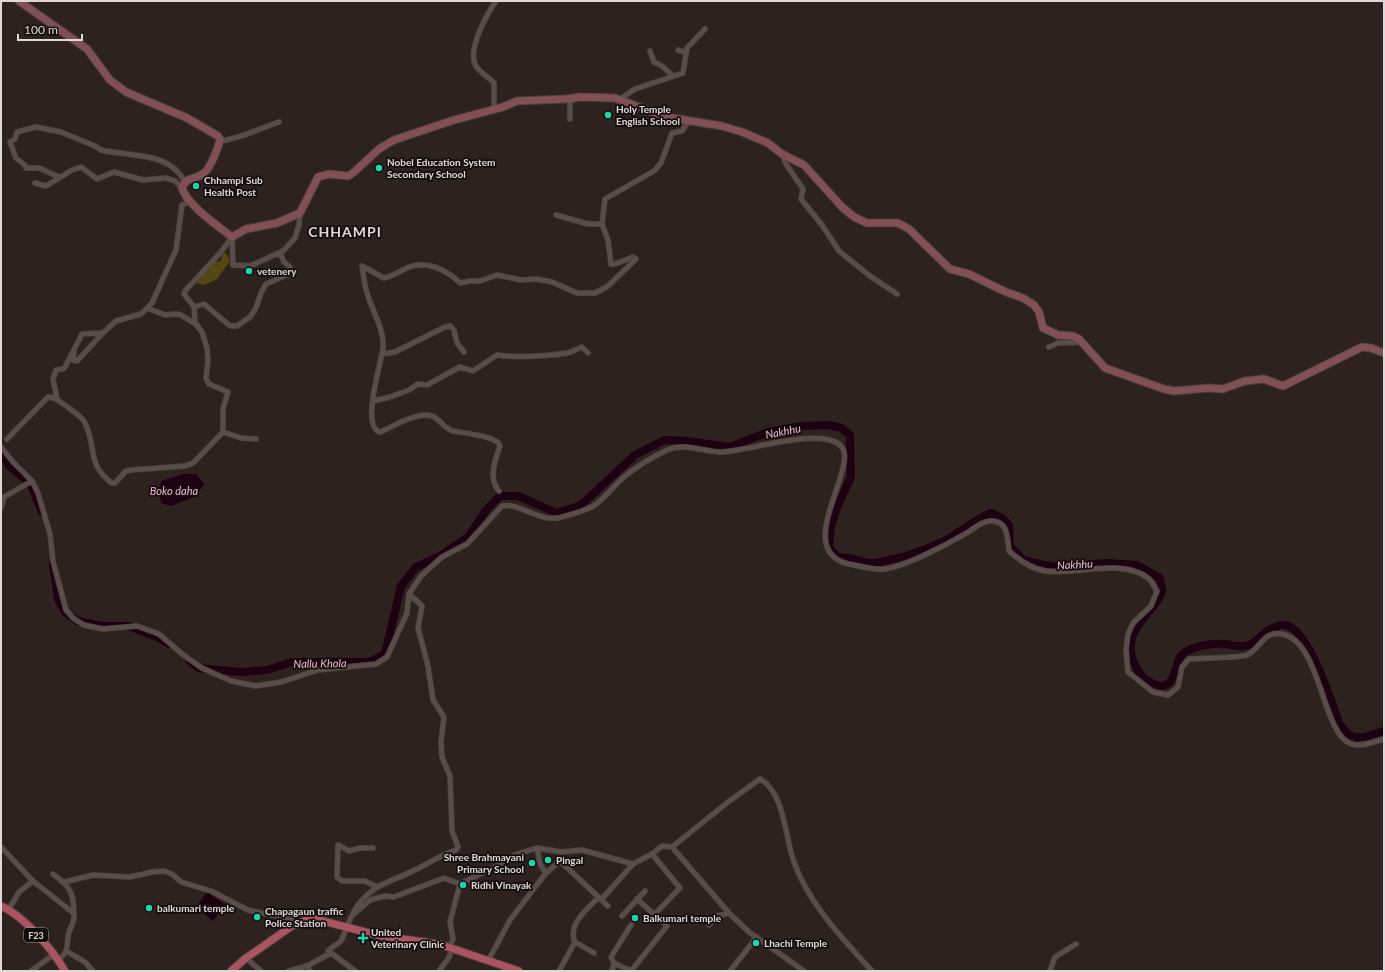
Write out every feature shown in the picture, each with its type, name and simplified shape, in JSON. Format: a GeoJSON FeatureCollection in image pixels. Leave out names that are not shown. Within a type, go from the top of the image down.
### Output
{"type":"FeatureCollection","features":[{"type":"Feature","properties":{"kind":"main road"},"geometry":{"type":"LineString","coordinates":[[19,1],[87,49],[104,72],[119,87],[134,96],[187,118],[218,136],[220,141],[206,171],[184,185],[184,194],[232,238],[246,229],[277,223],[300,213],[314,182],[321,176],[329,174],[348,176],[353,174],[379,149],[394,140],[454,120],[523,100],[566,99],[580,97],[620,99],[666,117],[688,122],[722,126],[742,132],[768,144],[782,154],[810,169],[842,207],[854,217],[867,223],[892,223],[903,225],[950,269],[969,274],[1006,292],[1023,298],[1037,308],[1042,326],[1046,330],[1058,335],[1073,336],[1082,342],[1106,368],[1174,391],[1209,388],[1228,389],[1242,382],[1257,380],[1266,380],[1276,385],[1283,386],[1362,347],[1371,348],[1384,353]]}},
{"type":"Feature","properties":{"kind":"main road","name":"F23"},"geometry":{"type":"LineString","coordinates":[[1,906],[9,909],[22,918],[65,971]]}},
{"type":"Feature","properties":{"kind":"main road"},"geometry":{"type":"LineString","coordinates":[[231,971],[246,958],[296,923],[311,918],[381,936],[451,947],[519,971]]}},
{"type":"Feature","properties":{"kind":"street"},"geometry":{"type":"LineString","coordinates":[[494,109],[494,84],[475,64],[473,53],[487,15],[496,1]]}},
{"type":"Feature","properties":{"kind":"street"},"geometry":{"type":"LineString","coordinates":[[620,99],[635,89],[683,73],[688,46],[705,29]]}},
{"type":"Feature","properties":{"kind":"street"},"geometry":{"type":"LineString","coordinates":[[678,50],[686,53]]}},
{"type":"Feature","properties":{"kind":"street"},"geometry":{"type":"LineString","coordinates":[[650,51],[654,62],[662,66],[673,76]]}},
{"type":"Feature","properties":{"kind":"street"},"geometry":{"type":"LineString","coordinates":[[570,120],[570,102],[580,97]]}},
{"type":"Feature","properties":{"kind":"street"},"geometry":{"type":"LineString","coordinates":[[220,141],[245,136],[257,129],[279,122]]}},
{"type":"Feature","properties":{"kind":"street"},"geometry":{"type":"LineString","coordinates":[[499,491],[495,487],[492,474],[500,446],[498,443],[464,431],[450,430],[439,419],[427,415],[419,416],[381,432],[374,428],[371,419],[382,354],[382,336],[364,285],[362,266],[384,278],[391,277],[408,267],[425,264],[444,272],[460,283],[480,281],[497,275],[521,280],[536,279],[552,282],[577,293],[594,293],[608,286],[636,261],[635,257],[633,257],[615,264],[611,264],[608,240],[602,224],[604,201],[607,196],[654,171],[661,163],[672,133],[682,131],[688,122]]}},
{"type":"Feature","properties":{"kind":"street"},"geometry":{"type":"LineString","coordinates":[[59,177],[39,168],[26,168],[25,165],[16,158],[10,142],[15,139],[17,132],[36,127],[61,132],[101,150],[159,159],[170,164],[181,173],[184,185]]}},
{"type":"Feature","properties":{"kind":"street"},"geometry":{"type":"LineString","coordinates":[[782,154],[786,164],[803,189],[801,199],[822,225],[839,251],[870,276],[897,294]]}},
{"type":"Feature","properties":{"kind":"street"},"geometry":{"type":"LineString","coordinates":[[35,183],[46,186],[78,167],[97,179],[114,172],[143,180],[166,178],[184,185]]}},
{"type":"Feature","properties":{"kind":"street"},"geometry":{"type":"LineString","coordinates":[[74,352],[74,360],[77,361],[102,334],[116,322],[141,314],[152,303],[176,250],[182,205],[191,201]]}},
{"type":"Feature","properties":{"kind":"street"},"geometry":{"type":"LineString","coordinates":[[232,238],[233,265],[250,266],[283,251],[295,238],[299,225],[300,213]]}},
{"type":"Feature","properties":{"kind":"street"},"geometry":{"type":"LineString","coordinates":[[556,215],[588,224],[602,224]]}},
{"type":"Feature","properties":{"kind":"street"},"geometry":{"type":"LineString","coordinates":[[7,439],[48,397],[57,400],[85,422],[90,436],[95,466],[112,483],[115,483],[126,471],[178,467],[193,463],[223,432],[223,414],[228,392],[209,384],[206,378],[208,361],[207,348],[202,332],[195,322],[194,307],[184,294],[184,291],[221,252],[232,238]]}},
{"type":"Feature","properties":{"kind":"street"},"geometry":{"type":"LineString","coordinates":[[194,307],[204,304],[230,326],[237,326],[250,317],[256,308],[266,284],[289,274],[290,267],[284,262],[281,255],[276,254]]}},
{"type":"Feature","properties":{"kind":"street"},"geometry":{"type":"LineString","coordinates":[[147,308],[165,315],[181,315],[197,325]]}},
{"type":"Feature","properties":{"kind":"street"},"geometry":{"type":"LineString","coordinates":[[382,354],[395,352],[445,327],[450,326],[454,330],[457,343],[464,352]]}},
{"type":"Feature","properties":{"kind":"street"},"geometry":{"type":"LineString","coordinates":[[57,400],[53,374],[56,370],[63,369],[74,352],[82,334],[102,334]]}},
{"type":"Feature","properties":{"kind":"street"},"geometry":{"type":"LineString","coordinates":[[1049,347],[1058,343],[1082,342]]}},
{"type":"Feature","properties":{"kind":"street"},"geometry":{"type":"LineString","coordinates":[[373,401],[410,390],[418,384],[427,385],[460,367],[473,371],[497,355],[507,357],[549,355],[569,352],[582,347],[588,353]]}},
{"type":"Feature","properties":{"kind":"street"},"geometry":{"type":"LineString","coordinates":[[223,432],[256,439]]}},
{"type":"Feature","properties":{"kind":"street"},"geometry":{"type":"LineString","coordinates":[[1,447],[32,481],[50,534],[55,569],[66,610],[74,619],[84,625],[103,629],[137,626],[159,634],[182,654],[202,668],[231,681],[256,686],[281,682],[295,676],[318,670],[376,664],[388,657],[394,646],[406,613],[409,594],[421,576],[442,557],[467,544],[502,506],[508,505],[541,517],[559,518],[578,513],[594,505],[625,476],[667,450],[692,447],[722,452],[810,437],[830,440],[841,446],[845,454],[844,465],[829,508],[826,532],[827,551],[836,561],[851,565],[884,569],[919,558],[966,534],[983,522],[992,521],[1002,524],[1006,529],[1009,551],[1021,562],[1045,571],[1105,568],[1125,570],[1139,573],[1149,580],[1157,591],[1151,606],[1133,623],[1128,634],[1126,649],[1128,672],[1153,692],[1168,695],[1178,687],[1182,667],[1188,659],[1246,655],[1268,635],[1281,633],[1295,639],[1313,667],[1330,717],[1341,736],[1350,744],[1364,744],[1384,739]]}},
{"type":"Feature","properties":{"kind":"street"},"geometry":{"type":"LineString","coordinates":[[1,508],[4,497],[32,481]]}},
{"type":"Feature","properties":{"kind":"street"},"geometry":{"type":"LineString","coordinates":[[355,971],[328,951],[332,946],[338,944],[359,904],[377,887],[393,878],[413,871],[446,853],[456,850],[458,847],[452,831],[450,776],[442,757],[441,742],[444,717],[433,700],[429,672],[418,628],[422,606],[409,594]]}},
{"type":"Feature","properties":{"kind":"street"},"geometry":{"type":"LineString","coordinates":[[672,847],[728,802],[760,779],[769,784],[784,816],[793,859],[802,882],[822,911],[872,971]]}},
{"type":"Feature","properties":{"kind":"street"},"geometry":{"type":"LineString","coordinates":[[373,848],[360,848],[348,851],[338,845],[337,877],[342,881],[365,881],[377,887]]}},
{"type":"Feature","properties":{"kind":"street"},"geometry":{"type":"LineString","coordinates":[[594,953],[575,942],[573,936],[578,920],[633,864],[652,854],[662,846],[672,847],[730,913],[757,937],[804,971]]}},
{"type":"Feature","properties":{"kind":"street"},"geometry":{"type":"LineString","coordinates":[[1,847],[33,881],[72,912]]}},
{"type":"Feature","properties":{"kind":"street"},"geometry":{"type":"LineString","coordinates":[[352,917],[370,900],[376,897],[394,897],[444,878],[460,884],[495,867],[514,855],[537,848],[561,852],[582,850],[633,864]]}},
{"type":"Feature","properties":{"kind":"street"},"geometry":{"type":"LineString","coordinates":[[537,848],[540,864],[546,873]]}},
{"type":"Feature","properties":{"kind":"street"},"geometry":{"type":"LineString","coordinates":[[652,854],[680,888],[654,915]]}},
{"type":"Feature","properties":{"kind":"street"},"geometry":{"type":"LineString","coordinates":[[488,961],[504,928],[546,873],[558,862],[562,862],[608,906]]}},
{"type":"Feature","properties":{"kind":"street"},"geometry":{"type":"LineString","coordinates":[[65,882],[93,875],[130,877],[164,871],[172,874],[181,882],[211,891],[248,910],[292,920],[296,923]]}},
{"type":"Feature","properties":{"kind":"street"},"geometry":{"type":"LineString","coordinates":[[31,971],[55,957],[64,955],[74,919],[72,912],[74,904],[65,882],[53,874]]}},
{"type":"Feature","properties":{"kind":"street"},"geometry":{"type":"LineString","coordinates":[[9,909],[19,892],[33,881]]}},
{"type":"Feature","properties":{"kind":"street"},"geometry":{"type":"LineString","coordinates":[[439,971],[448,959],[453,939],[450,922],[460,884]]}},
{"type":"Feature","properties":{"kind":"street"},"geometry":{"type":"LineString","coordinates":[[622,916],[645,891]]}},
{"type":"Feature","properties":{"kind":"street"},"geometry":{"type":"LineString","coordinates":[[613,962],[631,970],[667,926],[637,899]]}},
{"type":"Feature","properties":{"kind":"street"},"geometry":{"type":"LineString","coordinates":[[709,925],[717,916],[730,913]]}},
{"type":"Feature","properties":{"kind":"street"},"geometry":{"type":"LineString","coordinates":[[612,971],[613,962],[611,954],[631,925]]}},
{"type":"Feature","properties":{"kind":"street"},"geometry":{"type":"LineString","coordinates":[[730,971],[757,937]]}},
{"type":"Feature","properties":{"kind":"street"},"geometry":{"type":"LineString","coordinates":[[559,971],[575,942]]}},
{"type":"Feature","properties":{"kind":"street"},"geometry":{"type":"LineString","coordinates":[[1050,971],[1055,958],[1076,944]]}},
{"type":"Feature","properties":{"kind":"street"},"geometry":{"type":"LineString","coordinates":[[66,951],[85,962],[92,970]]}},
{"type":"Feature","properties":{"kind":"street"},"geometry":{"type":"LineString","coordinates":[[289,971],[307,966],[331,952]]}},
{"type":"Feature","properties":{"kind":"street"},"geometry":{"type":"LineString","coordinates":[[246,958],[261,971]]}},
{"type":"Feature","properties":{"kind":"street"},"geometry":{"type":"LineString","coordinates":[[307,966],[310,971]]}},
{"type":"Feature","properties":{"kind":"shaded area"},"geometry":{"type":"Polygon","coordinates":[[[226,253],[230,261],[217,279],[204,285],[195,283],[211,263],[221,261],[222,254],[226,253]]]}},
{"type":"Feature","properties":{"kind":"water","name":"Boko daha"},"geometry":{"type":"Polygon","coordinates":[[[184,474],[196,474],[204,484],[196,496],[171,506],[161,503],[159,493],[161,481],[184,474]]]}},
{"type":"Feature","properties":{"kind":"water"},"geometry":{"type":"Polygon","coordinates":[[[207,892],[226,905],[213,921],[196,907],[207,892]]]}},
{"type":"Feature","properties":{"kind":"waterway","name":"Nakhhu"},"geometry":{"type":"LineString","coordinates":[[189,660],[198,668],[241,672],[267,670],[292,662],[368,662],[385,654],[401,586],[416,567],[440,556],[469,536],[486,510],[500,496],[518,496],[557,513],[581,505],[635,455],[664,440],[687,441],[730,447],[768,432],[802,426],[829,425],[841,428],[850,435],[851,477],[838,505],[831,526],[829,548],[839,558],[845,557],[865,563],[875,563],[902,557],[929,548],[946,540],[991,513],[1002,518],[1009,525],[1010,546],[1023,560],[1058,567],[1107,563],[1137,565],[1160,578],[1162,590],[1161,595],[1140,622],[1132,636],[1131,644],[1133,660],[1137,669],[1141,675],[1150,682],[1161,686],[1167,685],[1171,681],[1178,662],[1185,652],[1210,644],[1239,646],[1249,645],[1265,632],[1282,625],[1291,628],[1300,636],[1309,649],[1324,682],[1339,723],[1344,730],[1354,737],[1359,738],[1384,731]]}},
{"type":"Feature","properties":{"kind":"waterway","name":"Nallu Khola"},"geometry":{"type":"LineString","coordinates":[[1,453],[10,467],[30,483],[42,512]]}},
{"type":"Feature","properties":{"kind":"waterway","name":"Nallu Khola"},"geometry":{"type":"LineString","coordinates":[[53,564],[58,599],[65,612],[77,621],[102,626],[129,626],[159,638],[169,644]]}},
{"type":"Feature","properties":{"kind":"place","name":"Holy Temple English School"},"geometry":{"type":"Point","coordinates":[608,115]}},
{"type":"Feature","properties":{"kind":"place","name":"Nobel Education System Secondary School"},"geometry":{"type":"Point","coordinates":[379,168]}},
{"type":"Feature","properties":{"kind":"place","name":"Chhampi Sub Health Post"},"geometry":{"type":"Point","coordinates":[196,186]}},
{"type":"Feature","properties":{"kind":"place","name":"vetenery"},"geometry":{"type":"Point","coordinates":[249,271]}},
{"type":"Feature","properties":{"kind":"place","name":"Pingal"},"geometry":{"type":"Point","coordinates":[548,860]}},
{"type":"Feature","properties":{"kind":"place","name":"Shree Brahmayani Primary School"},"geometry":{"type":"Point","coordinates":[532,863]}},
{"type":"Feature","properties":{"kind":"place","name":"Ridhi Vinayak"},"geometry":{"type":"Point","coordinates":[463,885]}},
{"type":"Feature","properties":{"kind":"place","name":"balkumari temple"},"geometry":{"type":"Point","coordinates":[149,908]}},
{"type":"Feature","properties":{"kind":"place","name":"Chapagaun traffic Police Station"},"geometry":{"type":"Point","coordinates":[257,917]}},
{"type":"Feature","properties":{"kind":"place","name":"Balkumari temple"},"geometry":{"type":"Point","coordinates":[635,918]}},
{"type":"Feature","properties":{"kind":"place","name":"United Veterinary Clinic"},"geometry":{"type":"Point","coordinates":[363,938]}},
{"type":"Feature","properties":{"kind":"place","name":"Lhachi Temple"},"geometry":{"type":"Point","coordinates":[756,943]}},
{"type":"Feature","properties":{"kind":"district","name":"CHHAMPI"},"geometry":{"type":"Point","coordinates":[345,231]}}]}
